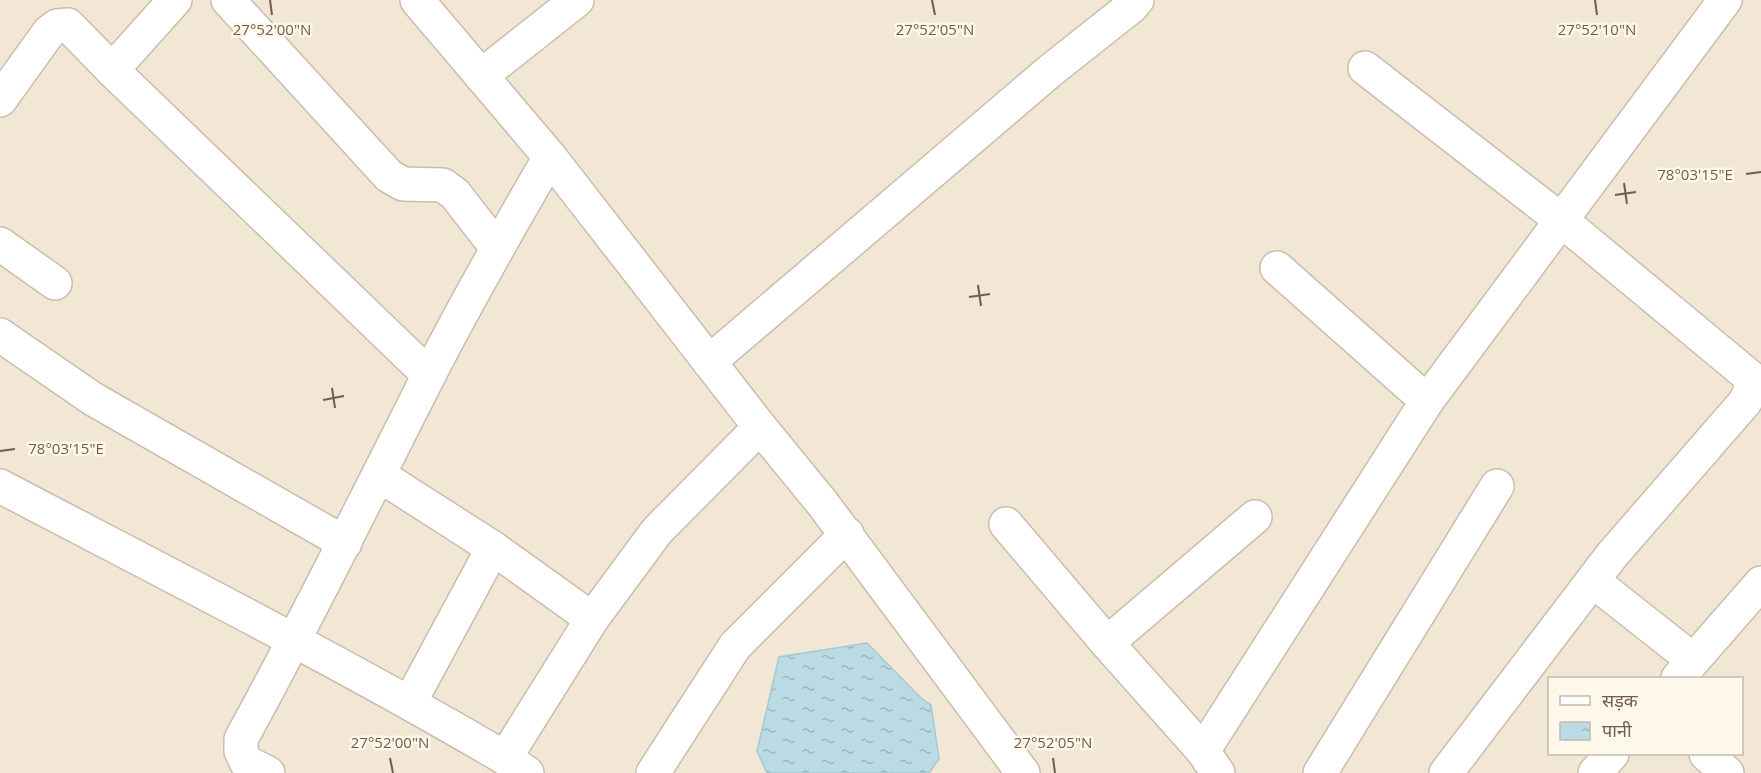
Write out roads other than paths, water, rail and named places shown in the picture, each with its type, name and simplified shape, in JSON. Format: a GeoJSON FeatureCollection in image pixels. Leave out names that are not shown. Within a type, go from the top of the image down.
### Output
{"type":"FeatureCollection","features":[{"type":"Feature","properties":{"kind":"street"},"geometry":{"type":"LineString","coordinates":[[112,70],[176,0]]}},
{"type":"Feature","properties":{"kind":"street"},"geometry":{"type":"LineString","coordinates":[[228,0],[389,176],[403,184],[443,185],[454,194],[496,248]]}},
{"type":"Feature","properties":{"kind":"street"},"geometry":{"type":"LineString","coordinates":[[417,0],[550,157],[760,427],[847,534],[1023,773]]}},
{"type":"Feature","properties":{"kind":"street"},"geometry":{"type":"LineString","coordinates":[[481,76],[576,0]]}},
{"type":"Feature","properties":{"kind":"street"},"geometry":{"type":"LineString","coordinates":[[709,362],[1050,71],[1137,0]]}},
{"type":"Feature","properties":{"kind":"street"},"geometry":{"type":"LineString","coordinates":[[1006,524],[1210,762],[1427,401],[1725,0]]}},
{"type":"Feature","properties":{"kind":"street"},"geometry":{"type":"LineString","coordinates":[[4,84],[49,32],[57,26],[68,25],[429,375]]}},
{"type":"Feature","properties":{"kind":"street"},"geometry":{"type":"LineString","coordinates":[[1365,68],[1561,220],[1749,376],[1751,390],[1745,402],[1612,555],[1446,773]]}},
{"type":"Feature","properties":{"kind":"street"},"geometry":{"type":"LineString","coordinates":[[268,773],[246,762],[241,751],[241,739],[295,642],[429,375],[496,248],[550,157]]}},
{"type":"Feature","properties":{"kind":"street"},"geometry":{"type":"LineString","coordinates":[[0,244],[55,283]]}},
{"type":"Feature","properties":{"kind":"street"},"geometry":{"type":"LineString","coordinates":[[1276,268],[1427,401]]}},
{"type":"Feature","properties":{"kind":"street"},"geometry":{"type":"LineString","coordinates":[[0,334],[93,399],[345,543]]}},
{"type":"Feature","properties":{"kind":"street"},"geometry":{"type":"LineString","coordinates":[[0,486],[410,702],[516,765],[592,619],[657,531],[760,427]]}},
{"type":"Feature","properties":{"kind":"street"},"geometry":{"type":"LineString","coordinates":[[379,475],[493,548],[592,619]]}},
{"type":"Feature","properties":{"kind":"street"},"geometry":{"type":"LineString","coordinates":[[1320,773],[1497,486]]}},
{"type":"Feature","properties":{"kind":"street"},"geometry":{"type":"LineString","coordinates":[[1107,643],[1255,517]]}},
{"type":"Feature","properties":{"kind":"street"},"geometry":{"type":"LineString","coordinates":[[653,773],[735,646],[847,534]]}},
{"type":"Feature","properties":{"kind":"street"},"geometry":{"type":"LineString","coordinates":[[410,702],[493,548]]}},
{"type":"Feature","properties":{"kind":"street"},"geometry":{"type":"LineString","coordinates":[[1593,581],[1686,669],[1761,583]]}},
{"type":"Feature","properties":{"kind":"street"},"geometry":{"type":"LineString","coordinates":[[1595,773],[1610,755]]}},
{"type":"Feature","properties":{"kind":"street"},"geometry":{"type":"LineString","coordinates":[[1708,755],[1727,773]]}},
{"type":"Feature","properties":{"kind":"water"},"geometry":{"type":"Polygon","coordinates":[[[867,643],[921,698],[931,705],[939,759],[929,773],[767,773],[757,751],[779,657],[867,643]]]}}]}
